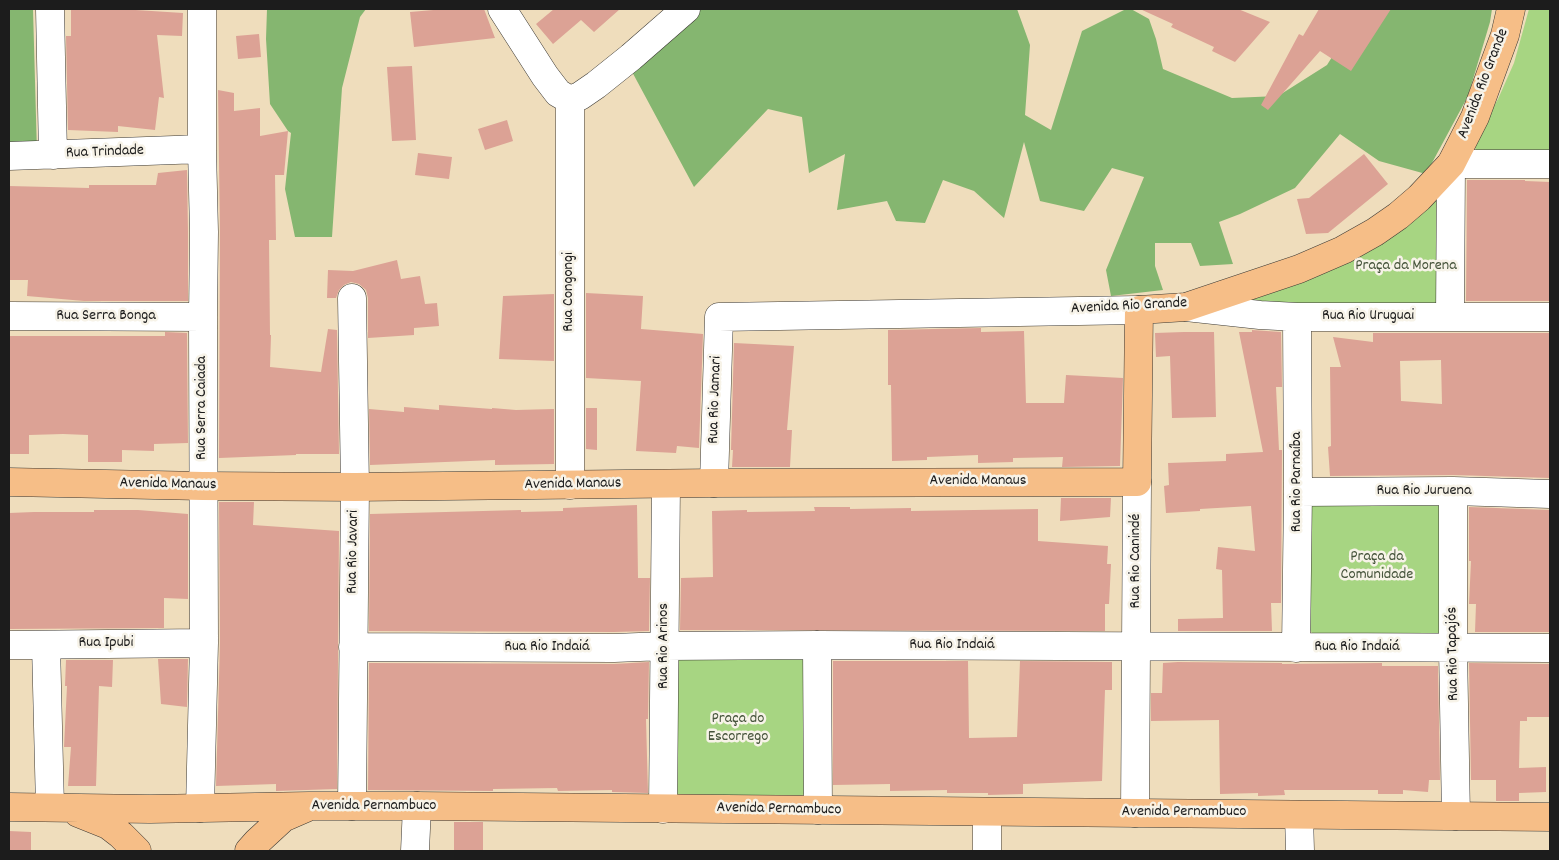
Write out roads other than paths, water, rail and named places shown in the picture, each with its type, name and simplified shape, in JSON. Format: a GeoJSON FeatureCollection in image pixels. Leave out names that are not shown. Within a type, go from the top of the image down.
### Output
{"type":"FeatureCollection","features":[{"type":"Feature","properties":{"kind":"main road","name":"Avenida Rio Grande"},"geometry":{"type":"LineString","coordinates":[[1139,310],[1186,306],[1299,269],[1343,250],[1375,232],[1398,216],[1419,198],[1451,164],[1474,117],[1504,35],[1511,9]]}},
{"type":"Feature","properties":{"kind":"main road","name":"Rua Rio Canindé"},"geometry":{"type":"LineString","coordinates":[[1137,482],[1139,310]]}},
{"type":"Feature","properties":{"kind":"main road","name":"Avenida Manaus"},"geometry":{"type":"LineString","coordinates":[[9,482],[355,487],[714,483],[1137,482]]}},
{"type":"Feature","properties":{"kind":"main road"},"geometry":{"type":"LineString","coordinates":[[249,851],[283,818],[310,806]]}},
{"type":"Feature","properties":{"kind":"main road","name":"Avenida Pernambuco"},"geometry":{"type":"LineString","coordinates":[[9,807],[150,809],[417,806],[1550,817]]}},
{"type":"Feature","properties":{"kind":"main road"},"geometry":{"type":"LineString","coordinates":[[56,808],[92,818],[108,825],[137,851]]}},
{"type":"Feature","properties":{"kind":"street"},"geometry":{"type":"LineString","coordinates":[[50,9],[53,155]]}},
{"type":"Feature","properties":{"kind":"street","name":"Rua Serra Caiada"},"geometry":{"type":"LineString","coordinates":[[200,808],[204,643],[202,9]]}},
{"type":"Feature","properties":{"kind":"street"},"geometry":{"type":"LineString","coordinates":[[502,9],[545,76],[558,93],[570,100],[596,85],[686,9]]}},
{"type":"Feature","properties":{"kind":"street","name":"Rua Congongi"},"geometry":{"type":"LineString","coordinates":[[570,100],[570,485]]}},
{"type":"Feature","properties":{"kind":"street","name":"Rua Trindade"},"geometry":{"type":"LineString","coordinates":[[9,156],[202,149]]}},
{"type":"Feature","properties":{"kind":"street"},"geometry":{"type":"LineString","coordinates":[[1450,317],[1451,164],[1550,164]]}},
{"type":"Feature","properties":{"kind":"street","name":"Rua Rio Javari"},"geometry":{"type":"LineString","coordinates":[[352,298],[355,487],[352,806]]}},
{"type":"Feature","properties":{"kind":"street","name":"Rua Rio Uruguai"},"geometry":{"type":"LineString","coordinates":[[1186,306],[1260,315],[1297,317],[1550,317]]}},
{"type":"Feature","properties":{"kind":"street","name":"Avenida Rio Grande"},"geometry":{"type":"LineString","coordinates":[[719,317],[1139,310]]}},
{"type":"Feature","properties":{"kind":"street","name":"Rua Serra Bonga"},"geometry":{"type":"LineString","coordinates":[[9,316],[203,317]]}},
{"type":"Feature","properties":{"kind":"street","name":"Rua Rio Jamari"},"geometry":{"type":"LineString","coordinates":[[714,483],[719,317]]}},
{"type":"Feature","properties":{"kind":"street","name":"Rua Rio Parnaíba"},"geometry":{"type":"LineString","coordinates":[[1296,648],[1298,492],[1297,317]]}},
{"type":"Feature","properties":{"kind":"street","name":"Rua Rio Canindé"},"geometry":{"type":"LineString","coordinates":[[1135,813],[1137,482]]}},
{"type":"Feature","properties":{"kind":"street","name":"Rua Rio Arinos"},"geometry":{"type":"LineString","coordinates":[[663,809],[666,484]]}},
{"type":"Feature","properties":{"kind":"street","name":"Rua Rio Juruena"},"geometry":{"type":"LineString","coordinates":[[1298,492],[1453,491],[1550,494]]}},
{"type":"Feature","properties":{"kind":"street","name":"Rua Rio Tapajós"},"geometry":{"type":"LineString","coordinates":[[1453,491],[1456,816]]}},
{"type":"Feature","properties":{"kind":"street","name":"Rua Ipubi"},"geometry":{"type":"LineString","coordinates":[[9,645],[204,643]]}},
{"type":"Feature","properties":{"kind":"street"},"geometry":{"type":"LineString","coordinates":[[46,644],[56,808]]}},
{"type":"Feature","properties":{"kind":"street"},"geometry":{"type":"LineString","coordinates":[[817,646],[818,810]]}},
{"type":"Feature","properties":{"kind":"street","name":"Rua Rio Indaiá"},"geometry":{"type":"LineString","coordinates":[[353,647],[1137,646],[1550,648]]}},
{"type":"Feature","properties":{"kind":"street"},"geometry":{"type":"LineString","coordinates":[[415,851],[417,806]]}},
{"type":"Feature","properties":{"kind":"street"},"geometry":{"type":"LineString","coordinates":[[987,812],[987,851]]}},
{"type":"Feature","properties":{"kind":"street"},"geometry":{"type":"LineString","coordinates":[[1300,814],[1300,851]]}},
{"type":"Feature","properties":{"kind":"park label","name":"Praça da Morena"},"geometry":{"type":"Point","coordinates":[1406,267]}},
{"type":"Feature","properties":{"kind":"park label","name":"Praça da Comunidade"},"geometry":{"type":"Point","coordinates":[1377,567]}},
{"type":"Feature","properties":{"kind":"park label","name":"Praça do Escorrego"},"geometry":{"type":"Point","coordinates":[738,729]}}]}
